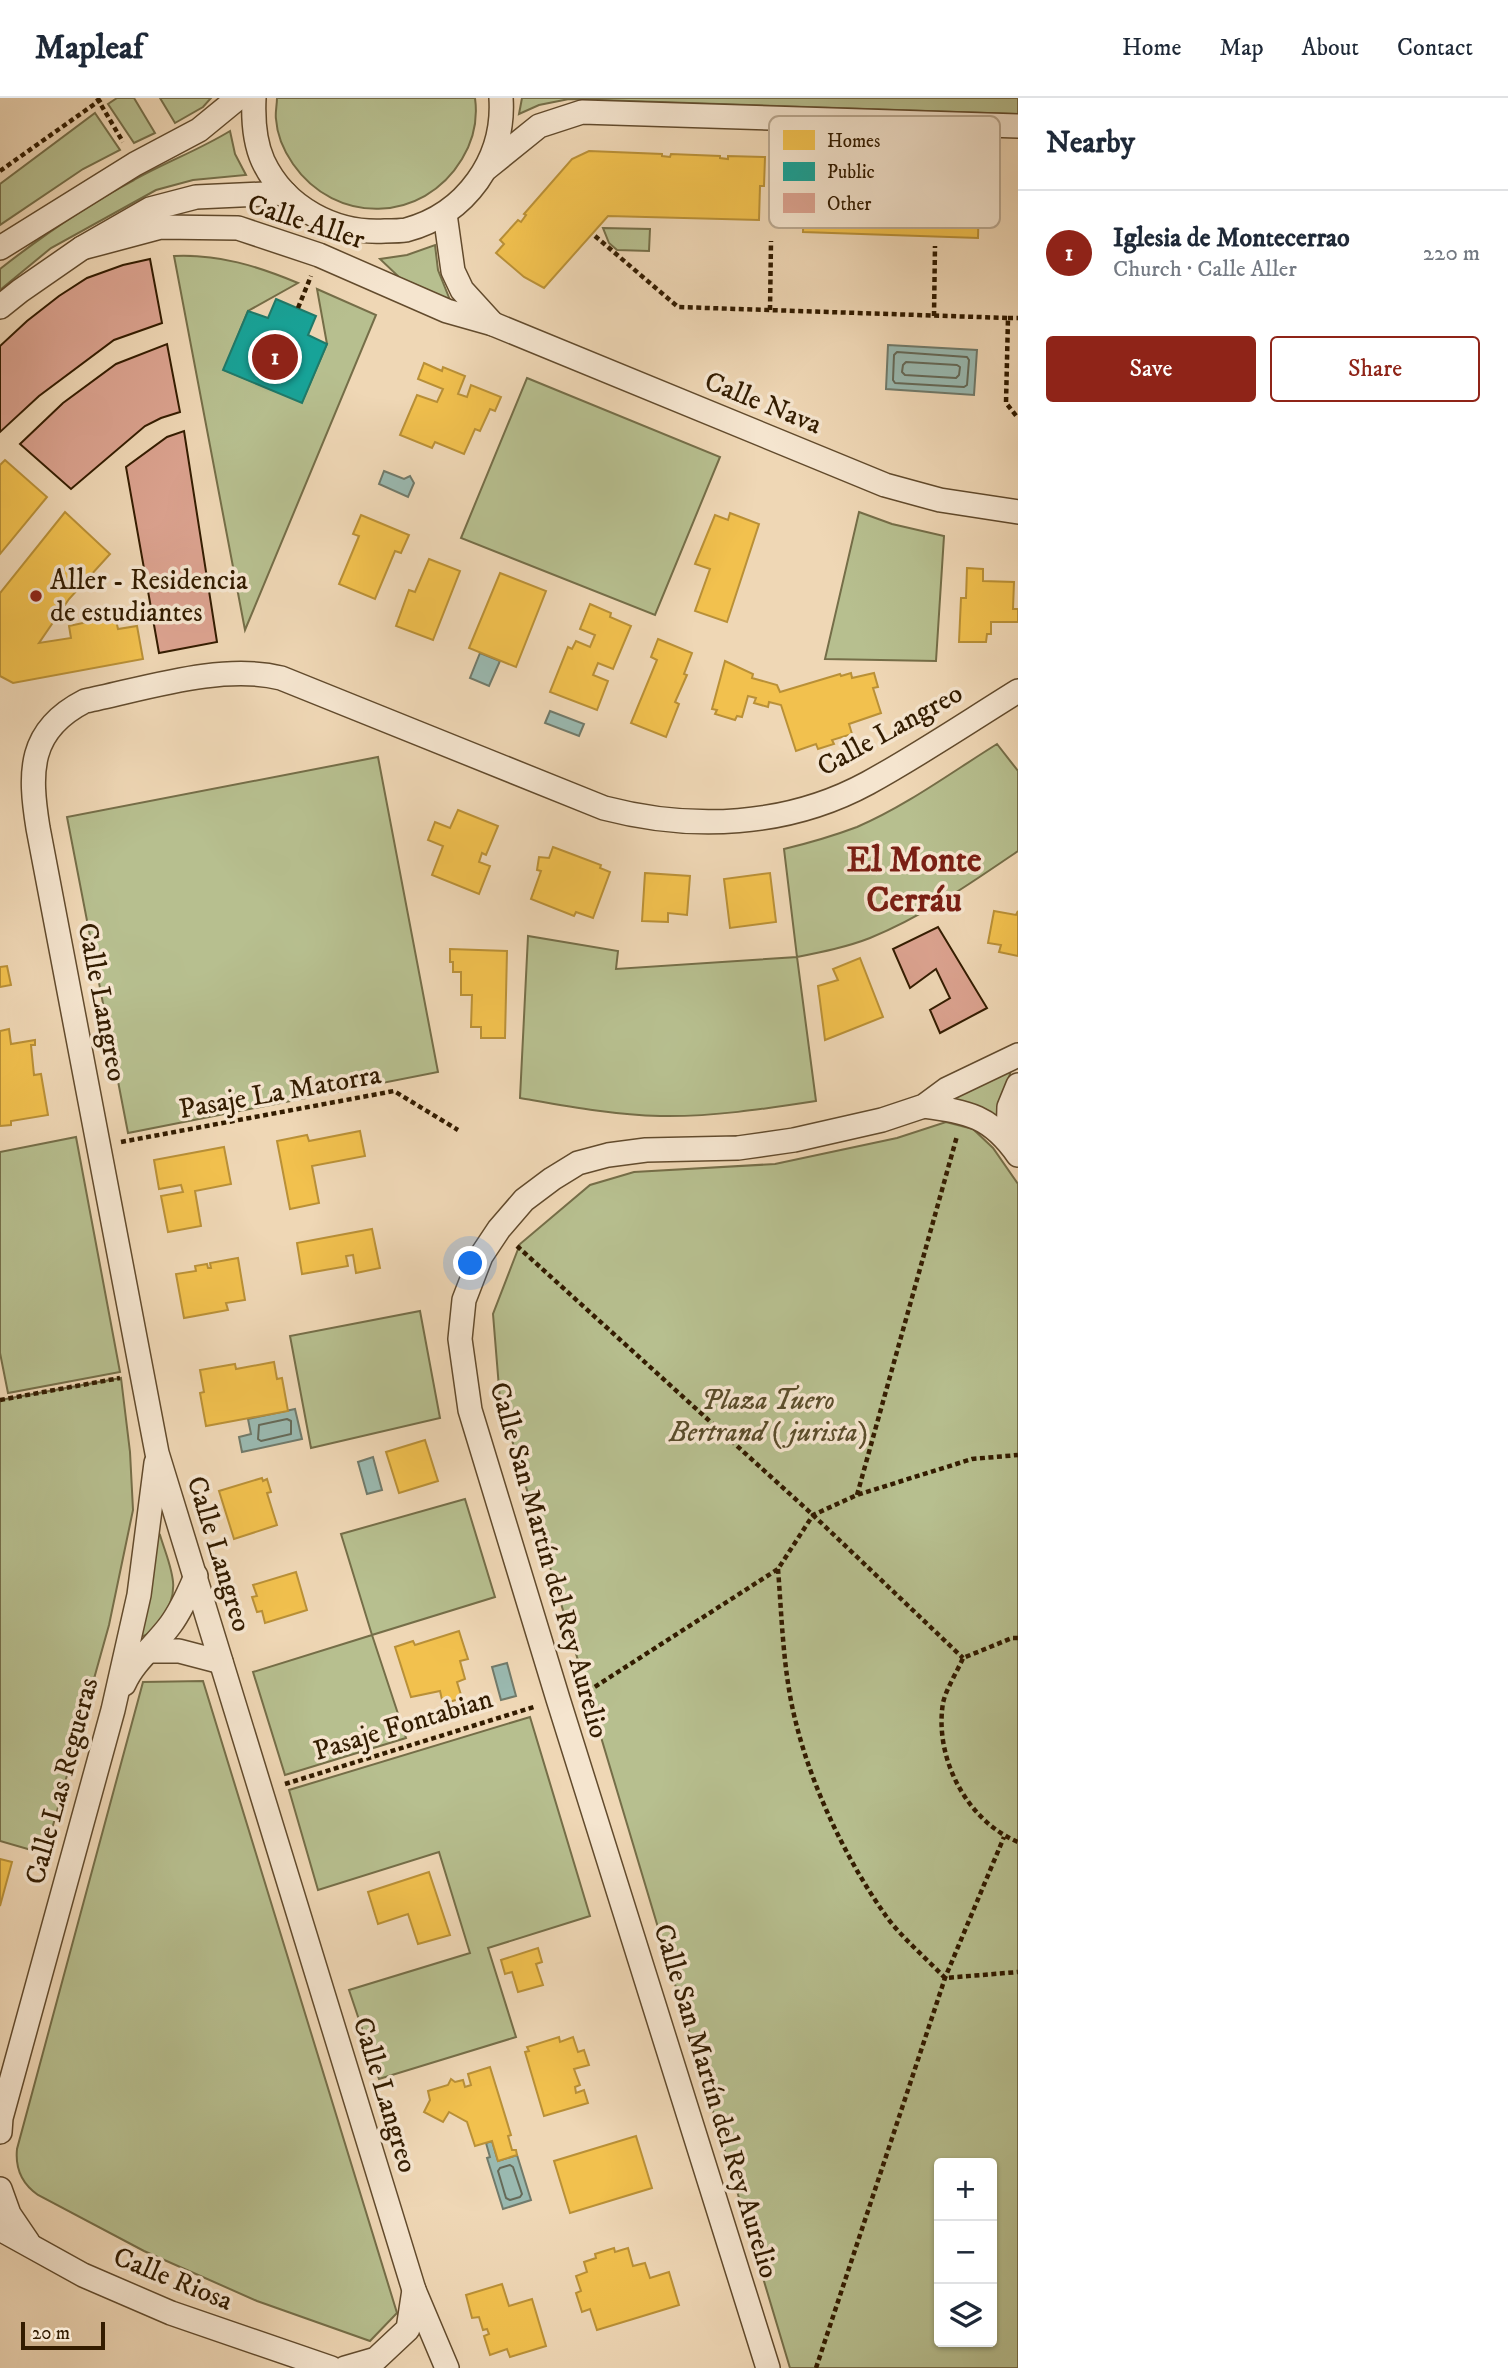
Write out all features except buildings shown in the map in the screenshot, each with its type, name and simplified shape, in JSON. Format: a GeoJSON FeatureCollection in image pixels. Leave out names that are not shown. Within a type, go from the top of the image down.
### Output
{"type":"FeatureCollection","features":[{"type":"Feature","properties":{"kind":"street"},"geometry":{"type":"LineString","coordinates":[[0,248],[135,164],[199,130],[238,98]]}},
{"type":"Feature","properties":{"kind":"street"},"geometry":{"type":"LineString","coordinates":[[254,98],[253,123],[263,161],[285,193],[302,209],[323,221],[363,232],[406,230],[445,214],[469,194],[487,168],[499,136],[501,98]]}},
{"type":"Feature","properties":{"kind":"street"},"geometry":{"type":"LineString","coordinates":[[487,168],[539,126],[582,111],[769,117]]}},
{"type":"Feature","properties":{"kind":"street"},"geometry":{"type":"LineString","coordinates":[[1000,125],[1018,126]]}},
{"type":"Feature","properties":{"kind":"street","name":"Calle Aller"},"geometry":{"type":"LineString","coordinates":[[0,307],[82,248],[150,209],[196,197],[285,193]]}},
{"type":"Feature","properties":{"kind":"street","name":"Calle Nava"},"geometry":{"type":"LineString","coordinates":[[445,214],[453,271],[462,290],[493,324]]}},
{"type":"Feature","properties":{"kind":"street","name":"Calle Aller"},"geometry":{"type":"LineString","coordinates":[[323,221],[366,275]]}},
{"type":"Feature","properties":{"kind":"street","name":"Calle Aller"},"geometry":{"type":"LineString","coordinates":[[82,248],[161,227],[237,228],[319,255],[366,275]]}},
{"type":"Feature","properties":{"kind":"street","name":"Calle Nava"},"geometry":{"type":"LineString","coordinates":[[366,275],[447,311],[493,324],[885,485],[940,500],[1018,512]]}},
{"type":"Feature","properties":{"kind":"street","name":"Calle Langreo"},"geometry":{"type":"LineString","coordinates":[[447,2368],[414,2290],[157,1453],[37,828],[32,779],[37,751],[46,733],[68,709],[85,701],[224,673],[266,675],[604,808],[655,820],[698,823],[742,821],[788,813],[867,784],[1018,691]]}},
{"type":"Feature","properties":{"kind":"street","name":"Calle San Martín del Rey Aurelio"},"geometry":{"type":"LineString","coordinates":[[768,2368],[470,1410],[460,1339],[464,1300],[481,1256],[499,1229],[524,1200],[578,1163],[608,1155],[646,1150],[738,1147],[794,1140],[882,1120],[924,1106],[947,1089],[1018,1055]]}},
{"type":"Feature","properties":{"kind":"street"},"geometry":{"type":"LineString","coordinates":[[1013,1147],[1009,1107],[1018,1085]]}},
{"type":"Feature","properties":{"kind":"street"},"geometry":{"type":"LineString","coordinates":[[924,1106],[964,1111],[982,1120],[1013,1147]]}},
{"type":"Feature","properties":{"kind":"street","name":"Calle Las Regueras"},"geometry":{"type":"LineString","coordinates":[[0,2123],[113,1710],[139,1595],[157,1453]]}},
{"type":"Feature","properties":{"kind":"street"},"geometry":{"type":"LineString","coordinates":[[113,1710],[129,1674],[171,1625],[196,1576]]}},
{"type":"Feature","properties":{"kind":"street"},"geometry":{"type":"LineString","coordinates":[[148,1651],[178,1650],[221,1662]]}},
{"type":"Feature","properties":{"kind":"street"},"geometry":{"type":"LineString","coordinates":[[0,2189],[9,2214],[31,2248]]}},
{"type":"Feature","properties":{"kind":"street","name":"Calle Riosa"},"geometry":{"type":"LineString","coordinates":[[0,2229],[83,2275],[171,2313],[331,2368]]}},
{"type":"Feature","properties":{"kind":"street"},"geometry":{"type":"LineString","coordinates":[[345,2368],[376,2359],[408,2329],[414,2290]]}},
{"type":"Feature","properties":{"kind":"path"},"geometry":{"type":"LineString","coordinates":[[0,171],[100,99],[135,164]]}},
{"type":"Feature","properties":{"kind":"path"},"geometry":{"type":"LineString","coordinates":[[595,236],[678,307],[1018,318]]}},
{"type":"Feature","properties":{"kind":"path"},"geometry":{"type":"LineString","coordinates":[[769,310],[771,241]]}},
{"type":"Feature","properties":{"kind":"path"},"geometry":{"type":"LineString","coordinates":[[933,316],[935,246]]}},
{"type":"Feature","properties":{"kind":"path"},"geometry":{"type":"LineString","coordinates":[[298,307],[319,255]]}},
{"type":"Feature","properties":{"kind":"path"},"geometry":{"type":"LineString","coordinates":[[1008,318],[1006,403],[1018,418]]}},
{"type":"Feature","properties":{"kind":"path","name":"Pasaje La Matorra"},"geometry":{"type":"LineString","coordinates":[[99,1146],[394,1091],[458,1130]]}},
{"type":"Feature","properties":{"kind":"path"},"geometry":{"type":"LineString","coordinates":[[857,1495],[964,1111]]}},
{"type":"Feature","properties":{"kind":"path"},"geometry":{"type":"LineString","coordinates":[[499,1229],[813,1515],[963,1658]]}},
{"type":"Feature","properties":{"kind":"path"},"geometry":{"type":"LineString","coordinates":[[0,1400],[143,1374]]}},
{"type":"Feature","properties":{"kind":"path"},"geometry":{"type":"LineString","coordinates":[[945,1978],[887,1917],[846,1851],[825,1807],[796,1723],[787,1673],[778,1569],[813,1515],[857,1495],[972,1459],[1018,1455]]}},
{"type":"Feature","properties":{"kind":"path","name":"Pasaje Fontabian"},"geometry":{"type":"LineString","coordinates":[[261,1791],[593,1688],[778,1569]]}},
{"type":"Feature","properties":{"kind":"path"},"geometry":{"type":"LineString","coordinates":[[1018,1638],[963,1658],[943,1701],[942,1731],[947,1760],[962,1793],[984,1822],[1004,1837],[1018,1842]]}},
{"type":"Feature","properties":{"kind":"path"},"geometry":{"type":"LineString","coordinates":[[816,2368],[945,1978],[1004,1837]]}},
{"type":"Feature","properties":{"kind":"path"},"geometry":{"type":"LineString","coordinates":[[945,1978],[1018,1972]]}},
{"type":"Feature","properties":{"kind":"green space"},"geometry":{"type":"Polygon","coordinates":[[[117,98],[134,98],[155,133],[134,143],[108,104],[117,98]]]}},
{"type":"Feature","properties":{"kind":"green space"},"geometry":{"type":"Polygon","coordinates":[[[160,98],[211,98],[203,107],[175,123],[160,98]]]}},
{"type":"Feature","properties":{"kind":"green space"},"geometry":{"type":"Polygon","coordinates":[[[277,98],[475,98],[475,122],[472,138],[462,159],[445,180],[425,196],[402,205],[379,209],[355,206],[332,198],[311,184],[293,164],[284,148],[276,117],[277,98]]]}},
{"type":"Feature","properties":{"kind":"green space"},"geometry":{"type":"Polygon","coordinates":[[[522,98],[1018,98],[1018,114],[569,99],[539,105],[519,114],[522,98]]]}},
{"type":"Feature","properties":{"kind":"green space"},"geometry":{"type":"Polygon","coordinates":[[[95,113],[120,150],[83,169],[0,225],[0,184],[95,113]]]}},
{"type":"Feature","properties":{"kind":"green space"},"geometry":{"type":"Polygon","coordinates":[[[230,131],[235,154],[246,175],[193,180],[156,190],[51,248],[0,290],[0,269],[48,233],[116,190],[230,131]]]}},
{"type":"Feature","properties":{"kind":"green space"},"geometry":{"type":"Polygon","coordinates":[[[603,228],[650,229],[649,251],[617,250],[609,243],[603,228]]]}},
{"type":"Feature","properties":{"kind":"green space"},"geometry":{"type":"Polygon","coordinates":[[[435,245],[438,270],[450,300],[400,278],[380,259],[407,255],[435,245]]]}},
{"type":"Feature","properties":{"kind":"green space"},"geometry":{"type":"Polygon","coordinates":[[[174,256],[238,262],[298,283],[248,311],[224,370],[302,402],[327,344],[317,289],[376,315],[245,630],[174,256]]]}},
{"type":"Feature","properties":{"kind":"green space"},"geometry":{"type":"Polygon","coordinates":[[[527,378],[720,457],[655,615],[461,538],[527,378]]]}},
{"type":"Feature","properties":{"kind":"green space"},"geometry":{"type":"Polygon","coordinates":[[[859,512],[892,524],[944,536],[936,661],[825,659],[859,512]]]}},
{"type":"Feature","properties":{"kind":"green space"},"geometry":{"type":"Polygon","coordinates":[[[997,744],[1018,771],[1018,851],[909,920],[852,944],[797,957],[784,849],[812,842],[875,819],[997,744]]]}},
{"type":"Feature","properties":{"kind":"green space"},"geometry":{"type":"Polygon","coordinates":[[[378,757],[438,1072],[128,1133],[67,817],[378,757]]]}},
{"type":"Feature","properties":{"kind":"green space"},"geometry":{"type":"Polygon","coordinates":[[[528,936],[618,951],[616,969],[797,957],[816,1101],[718,1114],[660,1116],[607,1112],[520,1098],[528,936]]]}},
{"type":"Feature","properties":{"kind":"green space"},"geometry":{"type":"Polygon","coordinates":[[[1011,1069],[999,1123],[953,1100],[954,1096],[1011,1069]]]}},
{"type":"Feature","properties":{"kind":"green space","name":"Plaza Tuero Bertrand (jurista)"},"geometry":{"type":"Polygon","coordinates":[[[946,1122],[973,1129],[993,1148],[1018,1184],[1018,2368],[790,2368],[500,1400],[493,1314],[520,1244],[590,1185],[634,1172],[775,1164],[897,1138],[946,1122]]]}},
{"type":"Feature","properties":{"kind":"green space"},"geometry":{"type":"Polygon","coordinates":[[[76,1137],[120,1372],[8,1393],[0,1353],[0,1152],[76,1137]]]}},
{"type":"Feature","properties":{"kind":"green space"},"geometry":{"type":"Polygon","coordinates":[[[420,1311],[440,1418],[311,1448],[290,1336],[420,1311]]]}},
{"type":"Feature","properties":{"kind":"green space"},"geometry":{"type":"Polygon","coordinates":[[[121,1378],[130,1452],[133,1510],[109,1625],[45,1854],[0,1841],[0,1400],[121,1378]]]}},
{"type":"Feature","properties":{"kind":"green space"},"geometry":{"type":"Polygon","coordinates":[[[465,1499],[495,1597],[372,1635],[341,1534],[465,1499]]]}},
{"type":"Feature","properties":{"kind":"green space"},"geometry":{"type":"Polygon","coordinates":[[[160,1535],[173,1579],[172,1599],[153,1629],[138,1637],[156,1537],[160,1535]]]}},
{"type":"Feature","properties":{"kind":"green space"},"geometry":{"type":"Polygon","coordinates":[[[372,1635],[406,1738],[285,1775],[253,1672],[372,1635]]]}},
{"type":"Feature","properties":{"kind":"green space"},"geometry":{"type":"Polygon","coordinates":[[[203,1681],[397,2313],[370,2341],[257,2301],[144,2251],[38,2195],[24,2181],[19,2169],[17,2149],[143,1682],[203,1681]]]}},
{"type":"Feature","properties":{"kind":"green space"},"geometry":{"type":"Polygon","coordinates":[[[530,1717],[590,1916],[488,1948],[516,2037],[379,2079],[349,1990],[470,1953],[439,1852],[318,1890],[289,1790],[530,1717]]]}},
{"type":"Feature","properties":{"kind":"water"},"geometry":{"type":"Polygon","coordinates":[[[888,345],[977,350],[974,395],[886,389],[888,345]]]}},
{"type":"Feature","properties":{"kind":"water"},"geometry":{"type":"Polygon","coordinates":[[[384,471],[404,479],[410,476],[414,483],[408,497],[379,484],[384,471]]]}},
{"type":"Feature","properties":{"kind":"water"},"geometry":{"type":"Polygon","coordinates":[[[480,653],[500,661],[489,686],[470,678],[480,653]]]}},
{"type":"Feature","properties":{"kind":"water"},"geometry":{"type":"Polygon","coordinates":[[[550,711],[584,724],[579,736],[545,723],[550,711]]]}},
{"type":"Feature","properties":{"kind":"water"},"geometry":{"type":"Polygon","coordinates":[[[295,1409],[302,1439],[242,1452],[239,1437],[251,1434],[248,1419],[295,1409]]]}},
{"type":"Feature","properties":{"kind":"water"},"geometry":{"type":"Polygon","coordinates":[[[373,1457],[382,1490],[367,1494],[358,1462],[373,1457]]]}},
{"type":"Feature","properties":{"kind":"water"},"geometry":{"type":"Polygon","coordinates":[[[507,1663],[516,1696],[501,1700],[492,1667],[507,1663]]]}},
{"type":"Feature","properties":{"kind":"water"},"geometry":{"type":"Polygon","coordinates":[[[492,2141],[498,2161],[517,2155],[531,2200],[503,2209],[487,2158],[490,2157],[486,2143],[492,2141]]]}},
{"type":"Feature","properties":{"kind":"place","name":"Iglesia de Montecerrao"},"geometry":{"type":"Point","coordinates":[275,357]}},
{"type":"Feature","properties":{"kind":"place","name":"Aller - Residencia de estudiantes"},"geometry":{"type":"Point","coordinates":[36,596]}},
{"type":"Feature","properties":{"kind":"district","name":"El Monte Cerráu"},"geometry":{"type":"Point","coordinates":[914,881]}}]}
